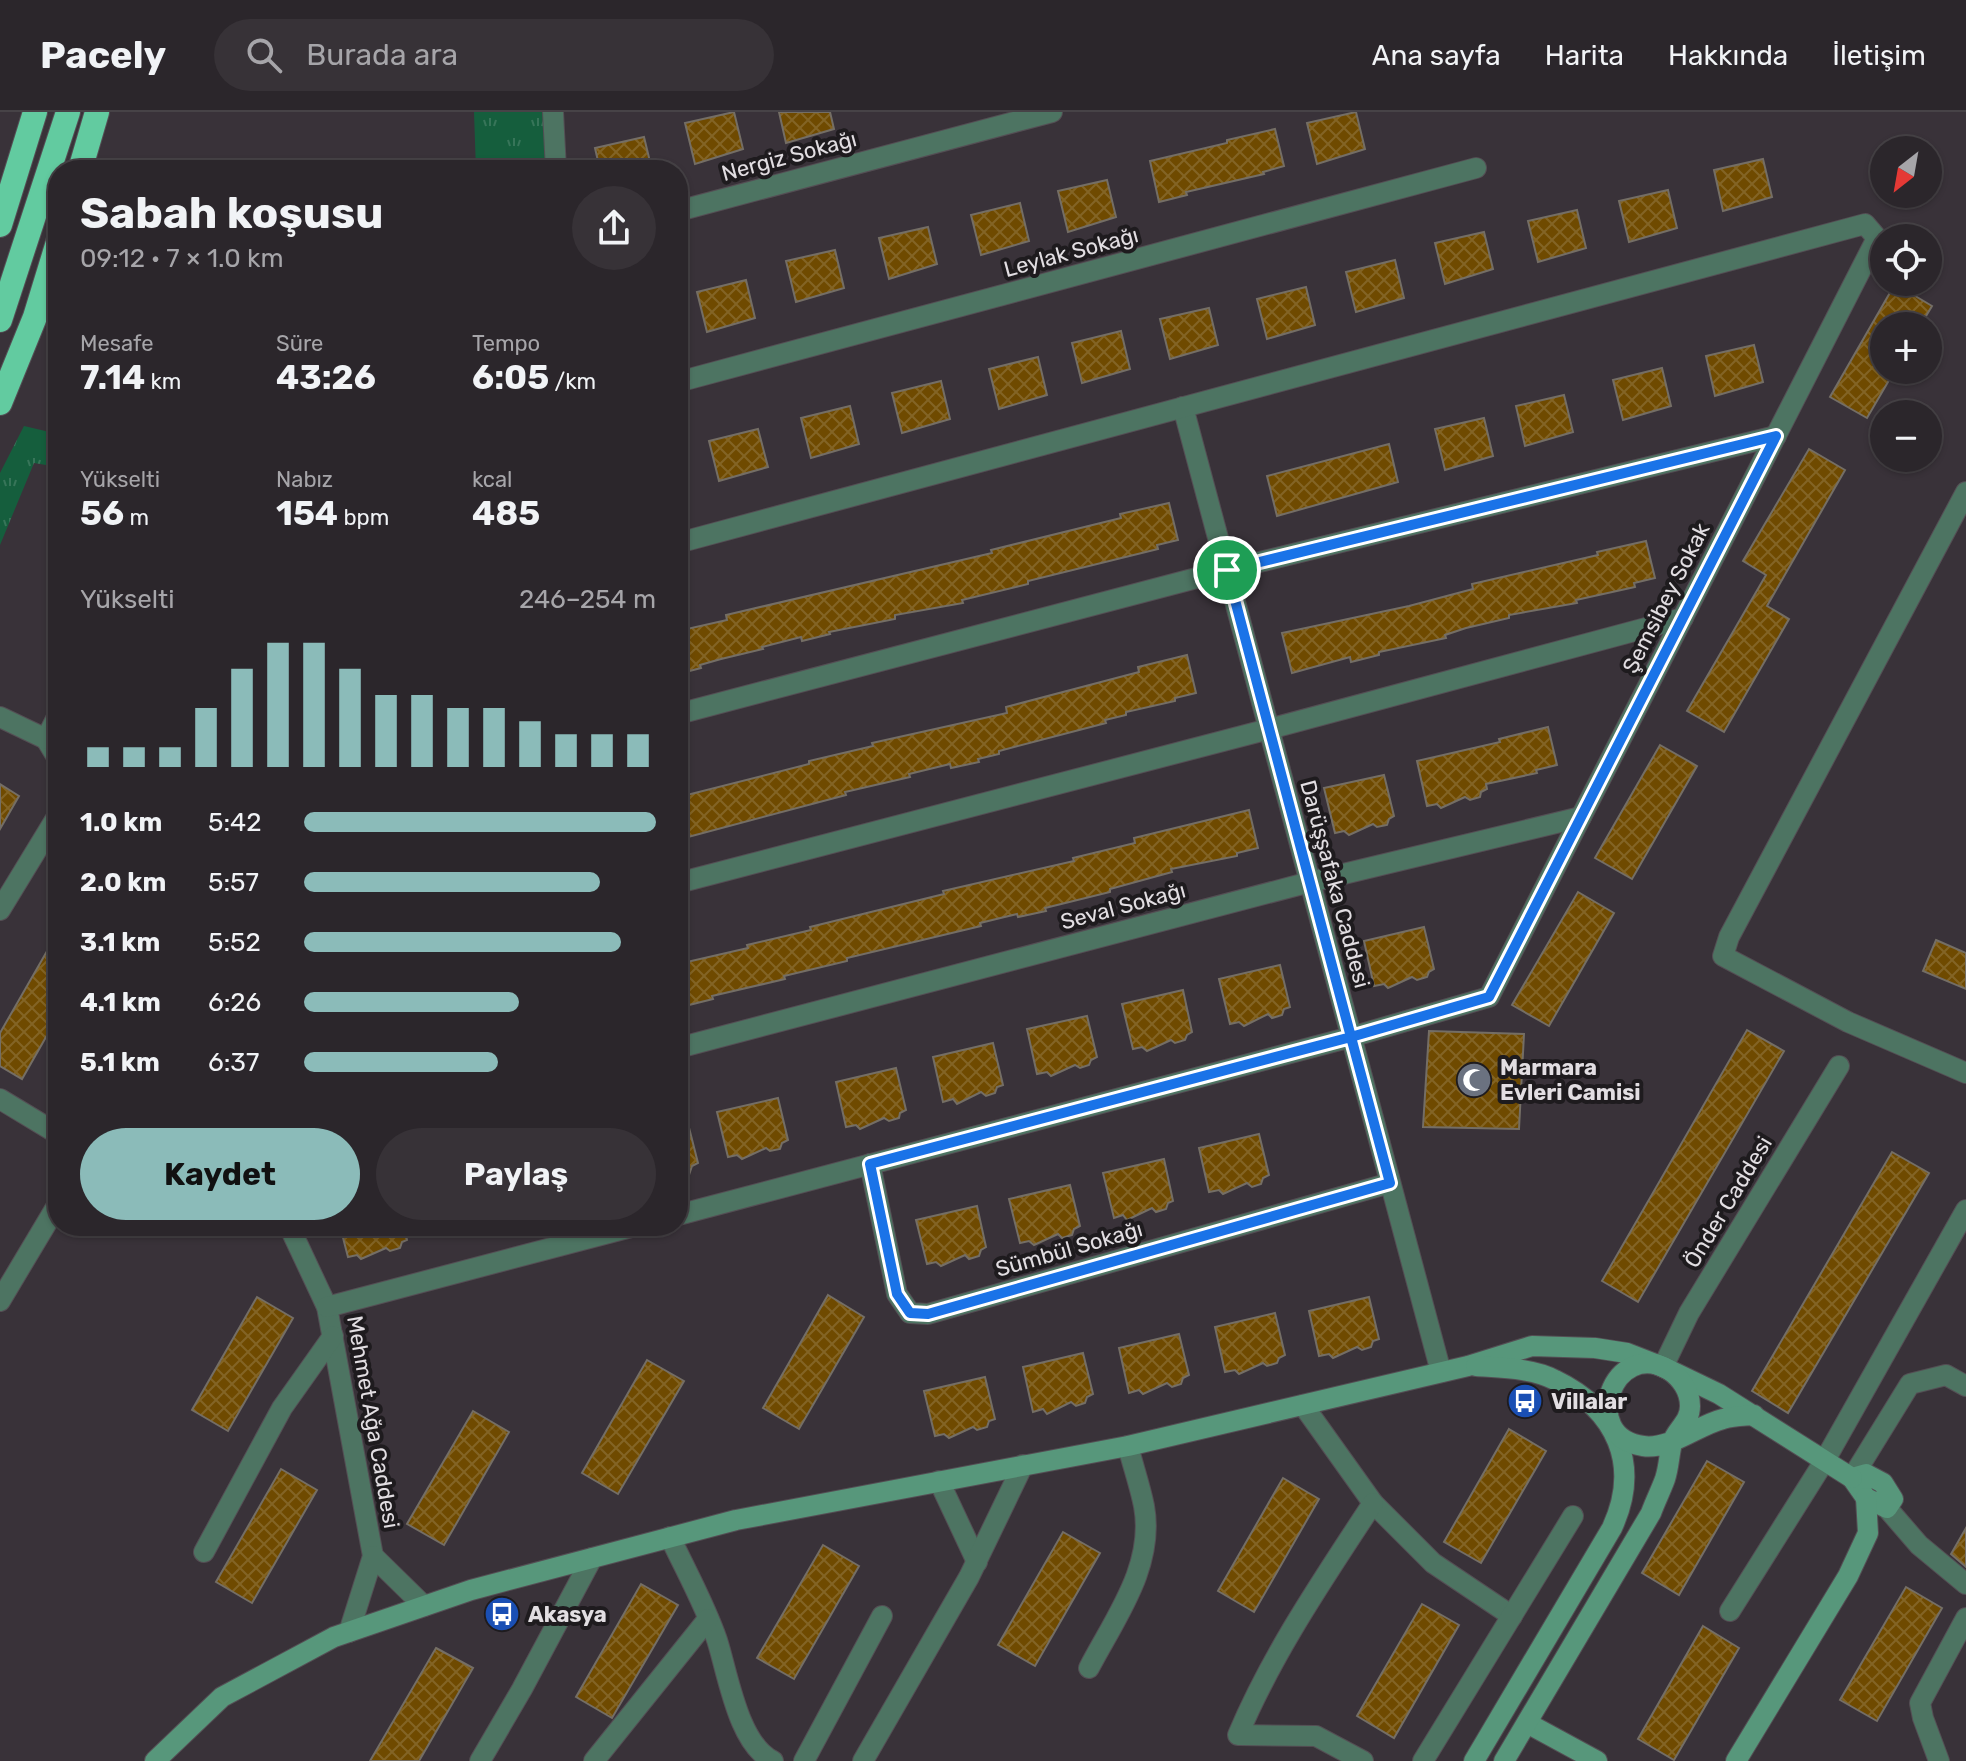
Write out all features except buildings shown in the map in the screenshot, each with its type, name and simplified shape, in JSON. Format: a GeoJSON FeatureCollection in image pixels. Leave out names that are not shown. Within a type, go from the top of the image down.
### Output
{"type":"FeatureCollection","features":[{"type":"Feature","properties":{"kind":"highway"},"geometry":{"type":"LineString","coordinates":[[0,225],[35,112]]}},
{"type":"Feature","properties":{"kind":"highway"},"geometry":{"type":"LineString","coordinates":[[52,160],[68,112]]}},
{"type":"Feature","properties":{"kind":"highway"},"geometry":{"type":"LineString","coordinates":[[83,160],[97,112]]}},
{"type":"Feature","properties":{"kind":"highway"},"geometry":{"type":"LineString","coordinates":[[0,320],[48,173]]}},
{"type":"Feature","properties":{"kind":"highway"},"geometry":{"type":"LineString","coordinates":[[0,403],[35,317],[48,275]]}},
{"type":"Feature","properties":{"kind":"street"},"geometry":{"type":"LineString","coordinates":[[553,112],[555,160]]}},
{"type":"Feature","properties":{"kind":"street","name":"Nergiz Sokağı"},"geometry":{"type":"LineString","coordinates":[[688,208],[1052,112]]}},
{"type":"Feature","properties":{"kind":"street","name":"Leylak Sokağı"},"geometry":{"type":"LineString","coordinates":[[688,379],[1476,168]]}},
{"type":"Feature","properties":{"kind":"street","name":"Şemsibey Sokak"},"geometry":{"type":"LineString","coordinates":[[1183,407],[1865,224],[1877,238],[1489,997],[1351,1037]]}},
{"type":"Feature","properties":{"kind":"street"},"geometry":{"type":"LineString","coordinates":[[688,540],[1183,407]]}},
{"type":"Feature","properties":{"kind":"street","name":"Darüşşafaka Caddesi"},"geometry":{"type":"LineString","coordinates":[[1183,407],[1441,1372]]}},
{"type":"Feature","properties":{"kind":"street"},"geometry":{"type":"LineString","coordinates":[[688,711],[1227,570],[1776,436]]}},
{"type":"Feature","properties":{"kind":"street"},"geometry":{"type":"LineString","coordinates":[[1966,492],[1729,937],[1723,956],[1848,1022],[1966,1073]]}},
{"type":"Feature","properties":{"kind":"street"},"geometry":{"type":"LineString","coordinates":[[688,880],[1683,618]]}},
{"type":"Feature","properties":{"kind":"street"},"geometry":{"type":"LineString","coordinates":[[0,717],[48,742]]}},
{"type":"Feature","properties":{"kind":"street"},"geometry":{"type":"LineString","coordinates":[[46,739],[48,735]]}},
{"type":"Feature","properties":{"kind":"street","name":"Seval Sokağı"},"geometry":{"type":"LineString","coordinates":[[688,1045],[1310,882],[1581,817]]}},
{"type":"Feature","properties":{"kind":"street"},"geometry":{"type":"LineString","coordinates":[[0,910],[48,831]]}},
{"type":"Feature","properties":{"kind":"street"},"geometry":{"type":"LineString","coordinates":[[688,1212],[1351,1037]]}},
{"type":"Feature","properties":{"kind":"street","name":"Önder Caddesi"},"geometry":{"type":"LineString","coordinates":[[1663,1367],[1689,1313],[1839,1066]]}},
{"type":"Feature","properties":{"kind":"street"},"geometry":{"type":"LineString","coordinates":[[0,1099],[48,1128]]}},
{"type":"Feature","properties":{"kind":"street","name":"Sümbül Sokağı"},"geometry":{"type":"LineString","coordinates":[[870,1164],[897,1294],[910,1313],[928,1314],[1390,1183]]}},
{"type":"Feature","properties":{"kind":"street"},"geometry":{"type":"LineString","coordinates":[[1730,1611],[1825,1460],[1966,1210]]}},
{"type":"Feature","properties":{"kind":"street"},"geometry":{"type":"LineString","coordinates":[[0,1301],[48,1221]]}},
{"type":"Feature","properties":{"kind":"street","name":"Mehmet Ağa Caddesi"},"geometry":{"type":"LineString","coordinates":[[294,1236],[327,1307],[373,1556],[349,1632]]}},
{"type":"Feature","properties":{"kind":"street"},"geometry":{"type":"LineString","coordinates":[[327,1307],[597,1236]]}},
{"type":"Feature","properties":{"kind":"street"},"geometry":{"type":"LineString","coordinates":[[204,1552],[282,1408],[333,1336]]}},
{"type":"Feature","properties":{"kind":"street"},"geometry":{"type":"LineString","coordinates":[[155,1761],[222,1697],[334,1637],[471,1590],[736,1520],[1128,1446],[1468,1366],[1532,1346],[1595,1348],[1627,1353],[1663,1367],[1754,1415],[1852,1478],[1866,1498],[1887,1508],[1919,1545],[1966,1584]]}},
{"type":"Feature","properties":{"kind":"street"},"geometry":{"type":"LineString","coordinates":[[1474,1761],[1623,1505],[1625,1478],[1622,1454],[1607,1411],[1613,1384],[1622,1373],[1635,1366],[1649,1364],[1663,1367],[1683,1383],[1690,1406],[1688,1419],[1673,1439],[1666,1477],[1651,1513],[1504,1761]]}},
{"type":"Feature","properties":{"kind":"street"},"geometry":{"type":"LineString","coordinates":[[1468,1366],[1519,1370],[1554,1379],[1583,1397],[1620,1436],[1632,1444],[1646,1447],[1660,1445],[1722,1419],[1754,1415]]}},
{"type":"Feature","properties":{"kind":"street"},"geometry":{"type":"LineString","coordinates":[[1852,1478],[1910,1384],[1946,1375],[1966,1386]]}},
{"type":"Feature","properties":{"kind":"street"},"geometry":{"type":"LineString","coordinates":[[1303,1405],[1373,1503],[1433,1563],[1512,1616]]}},
{"type":"Feature","properties":{"kind":"street"},"geometry":{"type":"LineString","coordinates":[[1089,1668],[1140,1571],[1145,1544],[1144,1509],[1128,1446]]}},
{"type":"Feature","properties":{"kind":"street"},"geometry":{"type":"LineString","coordinates":[[863,1761],[977,1562],[1023,1465]]}},
{"type":"Feature","properties":{"kind":"street"},"geometry":{"type":"LineString","coordinates":[[1852,1478],[1866,1474],[1883,1483],[1893,1499],[1887,1508]]}},
{"type":"Feature","properties":{"kind":"street"},"geometry":{"type":"LineString","coordinates":[[939,1481],[977,1562]]}},
{"type":"Feature","properties":{"kind":"street"},"geometry":{"type":"LineString","coordinates":[[1736,1761],[1848,1576],[1868,1533],[1866,1498]]}},
{"type":"Feature","properties":{"kind":"street"},"geometry":{"type":"LineString","coordinates":[[1363,1761],[1316,1736],[1238,1735],[1257,1689],[1297,1620],[1373,1503]]}},
{"type":"Feature","properties":{"kind":"street"},"geometry":{"type":"LineString","coordinates":[[1423,1761],[1573,1516]]}},
{"type":"Feature","properties":{"kind":"street"},"geometry":{"type":"LineString","coordinates":[[670,1537],[716,1638],[736,1711],[764,1756],[773,1761]]}},
{"type":"Feature","properties":{"kind":"street"},"geometry":{"type":"LineString","coordinates":[[373,1556],[424,1606]]}},
{"type":"Feature","properties":{"kind":"street"},"geometry":{"type":"LineString","coordinates":[[480,1761],[592,1558]]}},
{"type":"Feature","properties":{"kind":"street"},"geometry":{"type":"LineString","coordinates":[[804,1761],[882,1616]]}},
{"type":"Feature","properties":{"kind":"street"},"geometry":{"type":"LineString","coordinates":[[1939,1761],[1920,1703],[1966,1618]]}},
{"type":"Feature","properties":{"kind":"street"},"geometry":{"type":"LineString","coordinates":[[594,1761],[708,1619]]}},
{"type":"Feature","properties":{"kind":"street"},"geometry":{"type":"LineString","coordinates":[[1527,1723],[1597,1761]]}},
{"type":"Feature","properties":{"kind":"green space"},"geometry":{"type":"Polygon","coordinates":[[[474,112],[550,112],[549,160],[476,160],[474,112]]]}},
{"type":"Feature","properties":{"kind":"green space"},"geometry":{"type":"Polygon","coordinates":[[[24,426],[48,432],[48,465],[34,463],[0,545],[0,473],[24,426]]]}},
{"type":"Feature","properties":{"kind":"place","name":"Marmara Evleri Camisi"},"geometry":{"type":"Point","coordinates":[1474,1080]}},
{"type":"Feature","properties":{"kind":"place","name":"Villalar"},"geometry":{"type":"Point","coordinates":[1525,1401]}},
{"type":"Feature","properties":{"kind":"place","name":"Akasya"},"geometry":{"type":"Point","coordinates":[502,1614]}},
{"type":"Feature","properties":{"kind":"route"},"geometry":{"type":"LineString","coordinates":[[1227,570],[1351,1037],[870,1164],[897,1294],[910,1313],[928,1314],[1390,1183],[1351,1037],[1489,997],[1776,436],[1227,570]]}}]}
